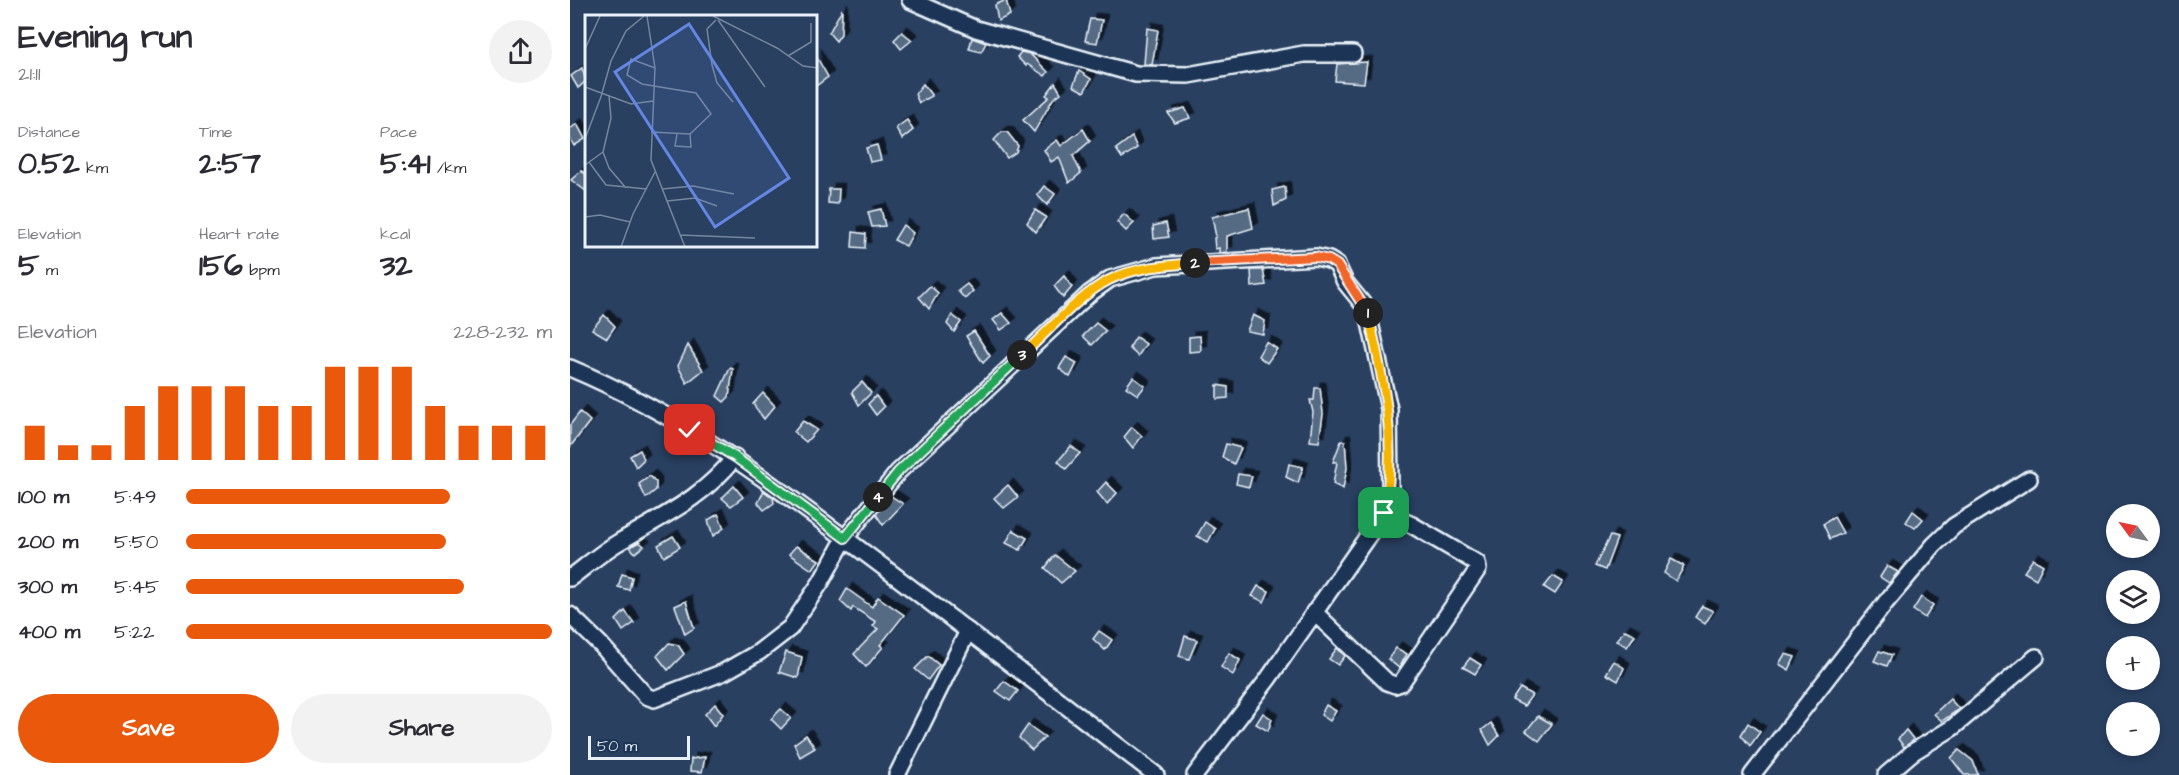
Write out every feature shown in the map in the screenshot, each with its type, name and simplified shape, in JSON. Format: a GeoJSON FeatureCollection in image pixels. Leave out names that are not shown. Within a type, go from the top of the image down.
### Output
{"type":"FeatureCollection","features":[{"type":"Feature","properties":{"kind":"street"},"geometry":{"type":"LineString","coordinates":[[910,0],[976,29],[1136,74],[1188,75],[1304,54],[1353,54]]}},
{"type":"Feature","properties":{"kind":"street"},"geometry":{"type":"LineString","coordinates":[[570,615],[601,645],[646,696],[662,698],[724,672],[759,652],[790,628],[821,582],[845,538],[898,472],[960,411],[1089,294],[1110,279],[1156,266],[1316,257],[1329,260],[1337,265],[1345,282],[1367,309],[1389,409],[1390,485],[1384,513],[1195,775]]}},
{"type":"Feature","properties":{"kind":"street"},"geometry":{"type":"LineString","coordinates":[[570,368],[644,403],[735,457],[1156,775]]}},
{"type":"Feature","properties":{"kind":"street"},"geometry":{"type":"LineString","coordinates":[[570,578],[618,543],[694,498],[719,477],[735,457]]}},
{"type":"Feature","properties":{"kind":"street"},"geometry":{"type":"LineString","coordinates":[[1752,775],[1886,602],[1934,545],[1954,526],[2029,479]]}},
{"type":"Feature","properties":{"kind":"street"},"geometry":{"type":"LineString","coordinates":[[1314,612],[1387,682],[1395,685],[1401,683],[1478,569],[1477,562],[1412,525],[1384,513]]}},
{"type":"Feature","properties":{"kind":"street"},"geometry":{"type":"LineString","coordinates":[[897,775],[968,631]]}},
{"type":"Feature","properties":{"kind":"street"},"geometry":{"type":"LineString","coordinates":[[1886,775],[1913,752],[1952,728],[2036,657]]}},
{"type":"Feature","properties":{"kind":"building"},"geometry":{"type":"Polygon","coordinates":[[[1006,0],[1010,15],[998,21],[995,5],[1006,0]]]}},
{"type":"Feature","properties":{"kind":"building"},"geometry":{"type":"Polygon","coordinates":[[[842,9],[841,34],[836,41],[829,33],[842,9]]]}},
{"type":"Feature","properties":{"kind":"building"},"geometry":{"type":"Polygon","coordinates":[[[1090,19],[1102,20],[1097,43],[1085,41],[1090,19]]]}},
{"type":"Feature","properties":{"kind":"building"},"geometry":{"type":"Polygon","coordinates":[[[1147,28],[1158,30],[1152,65],[1144,64],[1147,28]]]}},
{"type":"Feature","properties":{"kind":"building"},"geometry":{"type":"Polygon","coordinates":[[[902,32],[912,40],[901,49],[894,40],[902,32]]]}},
{"type":"Feature","properties":{"kind":"building"},"geometry":{"type":"Polygon","coordinates":[[[972,38],[986,43],[981,52],[969,49],[972,38]]]}},
{"type":"Feature","properties":{"kind":"building"},"geometry":{"type":"Polygon","coordinates":[[[1021,52],[1030,54],[1048,72],[1045,76],[1027,64],[1026,66],[1017,57],[1021,52]]]}},
{"type":"Feature","properties":{"kind":"building"},"geometry":{"type":"Polygon","coordinates":[[[818,60],[828,77],[818,84],[818,60]]]}},
{"type":"Feature","properties":{"kind":"building"},"geometry":{"type":"Polygon","coordinates":[[[1367,62],[1364,83],[1335,81],[1337,64],[1367,62]]]}},
{"type":"Feature","properties":{"kind":"building"},"geometry":{"type":"Polygon","coordinates":[[[582,68],[585,82],[578,88],[571,76],[582,68]]]}},
{"type":"Feature","properties":{"kind":"building"},"geometry":{"type":"Polygon","coordinates":[[[1079,71],[1091,79],[1084,92],[1073,86],[1079,71]]]}},
{"type":"Feature","properties":{"kind":"building"},"geometry":{"type":"Polygon","coordinates":[[[1055,83],[1061,93],[1053,99],[1034,132],[1023,120],[1049,97],[1046,95],[1055,83]]]}},
{"type":"Feature","properties":{"kind":"building"},"geometry":{"type":"Polygon","coordinates":[[[923,84],[932,96],[919,103],[915,94],[923,84]]]}},
{"type":"Feature","properties":{"kind":"building"},"geometry":{"type":"Polygon","coordinates":[[[1185,108],[1190,118],[1175,123],[1168,113],[1185,108]]]}},
{"type":"Feature","properties":{"kind":"building"},"geometry":{"type":"Polygon","coordinates":[[[907,120],[913,130],[902,139],[896,128],[907,120]]]}},
{"type":"Feature","properties":{"kind":"building"},"geometry":{"type":"Polygon","coordinates":[[[577,124],[585,139],[574,146],[570,138],[570,129],[577,124]]]}},
{"type":"Feature","properties":{"kind":"building"},"geometry":{"type":"Polygon","coordinates":[[[1083,129],[1090,141],[1073,156],[1081,173],[1069,183],[1059,157],[1051,162],[1044,150],[1057,140],[1061,146],[1083,129]]]}},
{"type":"Feature","properties":{"kind":"building"},"geometry":{"type":"Polygon","coordinates":[[[1002,132],[1007,132],[1018,146],[1016,152],[1007,158],[994,140],[1002,132]]]}},
{"type":"Feature","properties":{"kind":"building"},"geometry":{"type":"Polygon","coordinates":[[[1132,137],[1137,148],[1122,158],[1116,149],[1132,137]]]}},
{"type":"Feature","properties":{"kind":"building"},"geometry":{"type":"Polygon","coordinates":[[[877,145],[881,160],[870,162],[866,148],[877,145]]]}},
{"type":"Feature","properties":{"kind":"building"},"geometry":{"type":"Polygon","coordinates":[[[581,171],[585,173],[585,190],[571,180],[581,171]]]}},
{"type":"Feature","properties":{"kind":"building"},"geometry":{"type":"Polygon","coordinates":[[[1044,186],[1055,194],[1047,205],[1037,195],[1044,186]]]}},
{"type":"Feature","properties":{"kind":"building"},"geometry":{"type":"Polygon","coordinates":[[[1285,187],[1286,200],[1274,206],[1272,190],[1285,187]]]}},
{"type":"Feature","properties":{"kind":"building"},"geometry":{"type":"Polygon","coordinates":[[[829,189],[839,189],[838,204],[828,203],[829,189]]]}},
{"type":"Feature","properties":{"kind":"building"},"geometry":{"type":"Polygon","coordinates":[[[1249,208],[1253,228],[1227,236],[1227,252],[1219,253],[1219,248],[1215,249],[1214,238],[1216,237],[1212,217],[1249,208]]]}},
{"type":"Feature","properties":{"kind":"building"},"geometry":{"type":"Polygon","coordinates":[[[881,209],[885,226],[872,227],[868,212],[881,209]]]}},
{"type":"Feature","properties":{"kind":"building"},"geometry":{"type":"Polygon","coordinates":[[[1035,210],[1046,217],[1036,232],[1027,223],[1035,210]]]}},
{"type":"Feature","properties":{"kind":"building"},"geometry":{"type":"Polygon","coordinates":[[[1124,214],[1134,223],[1126,231],[1117,222],[1124,214]]]}},
{"type":"Feature","properties":{"kind":"building"},"geometry":{"type":"Polygon","coordinates":[[[1166,223],[1169,237],[1154,239],[1153,226],[1166,223]]]}},
{"type":"Feature","properties":{"kind":"building"},"geometry":{"type":"Polygon","coordinates":[[[903,225],[913,233],[906,246],[894,240],[903,225]]]}},
{"type":"Feature","properties":{"kind":"building"},"geometry":{"type":"Polygon","coordinates":[[[853,232],[866,234],[865,248],[852,247],[853,232]]]}},
{"type":"Feature","properties":{"kind":"building"},"geometry":{"type":"Polygon","coordinates":[[[1251,270],[1263,270],[1266,285],[1252,287],[1251,270]]]}},
{"type":"Feature","properties":{"kind":"building"},"geometry":{"type":"Polygon","coordinates":[[[1064,276],[1072,287],[1063,298],[1054,286],[1064,276]]]}},
{"type":"Feature","properties":{"kind":"building"},"geometry":{"type":"Polygon","coordinates":[[[967,284],[973,291],[965,299],[958,291],[967,284]]]}},
{"type":"Feature","properties":{"kind":"building"},"geometry":{"type":"Polygon","coordinates":[[[930,286],[938,293],[929,309],[919,297],[930,286]]]}},
{"type":"Feature","properties":{"kind":"building"},"geometry":{"type":"Polygon","coordinates":[[[1002,313],[1011,323],[1001,330],[993,320],[1002,313]]]}},
{"type":"Feature","properties":{"kind":"building"},"geometry":{"type":"Polygon","coordinates":[[[604,315],[615,326],[607,338],[592,329],[604,315]]]}},
{"type":"Feature","properties":{"kind":"building"},"geometry":{"type":"Polygon","coordinates":[[[952,315],[961,322],[954,332],[947,324],[952,315]]]}},
{"type":"Feature","properties":{"kind":"building"},"geometry":{"type":"Polygon","coordinates":[[[1253,315],[1265,321],[1263,334],[1247,331],[1253,315]]]}},
{"type":"Feature","properties":{"kind":"building"},"geometry":{"type":"Polygon","coordinates":[[[1096,323],[1106,331],[1092,345],[1083,336],[1096,323]]]}},
{"type":"Feature","properties":{"kind":"building"},"geometry":{"type":"Polygon","coordinates":[[[974,331],[990,356],[983,363],[966,336],[974,331]]]}},
{"type":"Feature","properties":{"kind":"building"},"geometry":{"type":"Polygon","coordinates":[[[1200,336],[1201,351],[1189,352],[1189,337],[1200,336]]]}},
{"type":"Feature","properties":{"kind":"building"},"geometry":{"type":"Polygon","coordinates":[[[1136,337],[1146,344],[1138,356],[1129,348],[1136,337]]]}},
{"type":"Feature","properties":{"kind":"building"},"geometry":{"type":"Polygon","coordinates":[[[1266,342],[1277,349],[1267,363],[1258,356],[1266,342]]]}},
{"type":"Feature","properties":{"kind":"building"},"geometry":{"type":"Polygon","coordinates":[[[688,345],[703,370],[687,383],[678,366],[688,345]]]}},
{"type":"Feature","properties":{"kind":"building"},"geometry":{"type":"Polygon","coordinates":[[[1066,357],[1077,363],[1070,377],[1059,368],[1066,357]]]}},
{"type":"Feature","properties":{"kind":"building"},"geometry":{"type":"Polygon","coordinates":[[[730,368],[733,369],[729,397],[724,402],[717,396],[730,368]]]}},
{"type":"Feature","properties":{"kind":"building"},"geometry":{"type":"Polygon","coordinates":[[[1133,377],[1145,386],[1138,395],[1126,387],[1133,377]]]}},
{"type":"Feature","properties":{"kind":"building"},"geometry":{"type":"Polygon","coordinates":[[[862,382],[871,393],[859,405],[852,392],[862,382]]]}},
{"type":"Feature","properties":{"kind":"building"},"geometry":{"type":"Polygon","coordinates":[[[1217,385],[1228,387],[1228,398],[1217,399],[1217,385]]]}},
{"type":"Feature","properties":{"kind":"building"},"geometry":{"type":"Polygon","coordinates":[[[1315,388],[1320,388],[1323,414],[1319,442],[1310,441],[1313,412],[1310,400],[1314,400],[1315,388]]]}},
{"type":"Feature","properties":{"kind":"building"},"geometry":{"type":"Polygon","coordinates":[[[763,393],[775,406],[764,419],[753,404],[763,393]]]}},
{"type":"Feature","properties":{"kind":"building"},"geometry":{"type":"Polygon","coordinates":[[[876,396],[884,407],[876,415],[868,404],[876,396]]]}},
{"type":"Feature","properties":{"kind":"building"},"geometry":{"type":"Polygon","coordinates":[[[580,412],[590,421],[570,447],[570,425],[580,412]]]}},
{"type":"Feature","properties":{"kind":"building"},"geometry":{"type":"Polygon","coordinates":[[[803,421],[817,430],[806,442],[794,432],[803,421]]]}},
{"type":"Feature","properties":{"kind":"building"},"geometry":{"type":"Polygon","coordinates":[[[1132,427],[1142,436],[1133,448],[1124,437],[1132,427]]]}},
{"type":"Feature","properties":{"kind":"building"},"geometry":{"type":"Polygon","coordinates":[[[1341,441],[1345,441],[1347,468],[1343,489],[1333,484],[1337,462],[1333,462],[1341,441]]]}},
{"type":"Feature","properties":{"kind":"building"},"geometry":{"type":"Polygon","coordinates":[[[1226,444],[1241,448],[1234,464],[1222,457],[1226,444]]]}},
{"type":"Feature","properties":{"kind":"building"},"geometry":{"type":"Polygon","coordinates":[[[1071,446],[1080,453],[1066,469],[1058,461],[1071,446]]]}},
{"type":"Feature","properties":{"kind":"building"},"geometry":{"type":"Polygon","coordinates":[[[640,450],[644,459],[636,467],[630,456],[640,450]]]}},
{"type":"Feature","properties":{"kind":"building"},"geometry":{"type":"Polygon","coordinates":[[[1289,464],[1303,467],[1298,483],[1286,477],[1289,464]]]}},
{"type":"Feature","properties":{"kind":"building"},"geometry":{"type":"Polygon","coordinates":[[[1238,474],[1252,476],[1249,487],[1236,484],[1238,474]]]}},
{"type":"Feature","properties":{"kind":"building"},"geometry":{"type":"Polygon","coordinates":[[[650,476],[656,482],[656,490],[646,498],[639,484],[650,476]]]}},
{"type":"Feature","properties":{"kind":"building"},"geometry":{"type":"Polygon","coordinates":[[[1106,482],[1117,493],[1107,504],[1097,492],[1106,482]]]}},
{"type":"Feature","properties":{"kind":"building"},"geometry":{"type":"Polygon","coordinates":[[[1008,485],[1018,497],[1004,508],[994,498],[1008,485]]]}},
{"type":"Feature","properties":{"kind":"building"},"geometry":{"type":"Polygon","coordinates":[[[734,486],[743,497],[731,506],[722,498],[734,486]]]}},
{"type":"Feature","properties":{"kind":"building"},"geometry":{"type":"Polygon","coordinates":[[[764,491],[773,498],[774,503],[764,510],[758,503],[764,491]]]}},
{"type":"Feature","properties":{"kind":"building"},"geometry":{"type":"Polygon","coordinates":[[[891,496],[903,504],[883,525],[876,514],[891,496]]]}},
{"type":"Feature","properties":{"kind":"building"},"geometry":{"type":"Polygon","coordinates":[[[1913,511],[1923,519],[1915,528],[1906,522],[1913,511]]]}},
{"type":"Feature","properties":{"kind":"building"},"geometry":{"type":"Polygon","coordinates":[[[718,514],[724,528],[713,536],[708,520],[718,514]]]}},
{"type":"Feature","properties":{"kind":"building"},"geometry":{"type":"Polygon","coordinates":[[[1834,517],[1843,533],[1830,539],[1823,524],[1834,517]]]}},
{"type":"Feature","properties":{"kind":"building"},"geometry":{"type":"Polygon","coordinates":[[[1205,522],[1215,529],[1208,542],[1197,536],[1205,522]]]}},
{"type":"Feature","properties":{"kind":"building"},"geometry":{"type":"Polygon","coordinates":[[[1013,530],[1027,538],[1020,550],[1006,543],[1013,530]]]}},
{"type":"Feature","properties":{"kind":"building"},"geometry":{"type":"Polygon","coordinates":[[[673,536],[680,547],[664,557],[658,545],[673,536]]]}},
{"type":"Feature","properties":{"kind":"building"},"geometry":{"type":"Polygon","coordinates":[[[1610,536],[1617,538],[1605,570],[1595,566],[1610,536]]]}},
{"type":"Feature","properties":{"kind":"building"},"geometry":{"type":"Polygon","coordinates":[[[639,542],[644,546],[635,553],[630,547],[639,542]]]}},
{"type":"Feature","properties":{"kind":"building"},"geometry":{"type":"Polygon","coordinates":[[[796,546],[819,560],[812,570],[789,554],[796,546]]]}},
{"type":"Feature","properties":{"kind":"building"},"geometry":{"type":"Polygon","coordinates":[[[1055,555],[1075,571],[1061,583],[1045,568],[1055,555]]]}},
{"type":"Feature","properties":{"kind":"building"},"geometry":{"type":"Polygon","coordinates":[[[1671,559],[1684,566],[1676,581],[1664,573],[1671,559]]]}},
{"type":"Feature","properties":{"kind":"building"},"geometry":{"type":"Polygon","coordinates":[[[2033,559],[2043,565],[2036,579],[2024,572],[2033,559]]]}},
{"type":"Feature","properties":{"kind":"building"},"geometry":{"type":"Polygon","coordinates":[[[1887,566],[1898,572],[1889,583],[1880,577],[1887,566]]]}},
{"type":"Feature","properties":{"kind":"building"},"geometry":{"type":"Polygon","coordinates":[[[622,574],[632,577],[629,590],[618,587],[622,574]]]}},
{"type":"Feature","properties":{"kind":"building"},"geometry":{"type":"Polygon","coordinates":[[[1553,576],[1563,582],[1555,594],[1544,587],[1553,576]]]}},
{"type":"Feature","properties":{"kind":"building"},"geometry":{"type":"Polygon","coordinates":[[[1258,586],[1269,591],[1264,602],[1252,596],[1258,586]]]}},
{"type":"Feature","properties":{"kind":"building"},"geometry":{"type":"Polygon","coordinates":[[[847,589],[872,607],[878,597],[904,615],[880,645],[883,647],[866,667],[854,654],[878,629],[873,626],[876,622],[853,607],[851,611],[840,601],[847,589]]]}},
{"type":"Feature","properties":{"kind":"building"},"geometry":{"type":"Polygon","coordinates":[[[1921,597],[1933,605],[1925,618],[1913,610],[1921,597]]]}},
{"type":"Feature","properties":{"kind":"building"},"geometry":{"type":"Polygon","coordinates":[[[686,601],[694,628],[685,634],[675,606],[686,601]]]}},
{"type":"Feature","properties":{"kind":"building"},"geometry":{"type":"Polygon","coordinates":[[[1702,606],[1713,611],[1705,624],[1695,617],[1702,606]]]}},
{"type":"Feature","properties":{"kind":"building"},"geometry":{"type":"Polygon","coordinates":[[[625,611],[634,623],[623,631],[616,620],[625,611]]]}},
{"type":"Feature","properties":{"kind":"building"},"geometry":{"type":"Polygon","coordinates":[[[1625,630],[1635,635],[1627,647],[1616,640],[1625,630]]]}},
{"type":"Feature","properties":{"kind":"building"},"geometry":{"type":"Polygon","coordinates":[[[1099,631],[1112,640],[1105,650],[1093,639],[1099,631]]]}},
{"type":"Feature","properties":{"kind":"building"},"geometry":{"type":"Polygon","coordinates":[[[1185,636],[1197,640],[1189,659],[1179,656],[1185,636]]]}},
{"type":"Feature","properties":{"kind":"building"},"geometry":{"type":"Polygon","coordinates":[[[669,643],[678,645],[684,654],[668,670],[657,656],[669,643]]]}},
{"type":"Feature","properties":{"kind":"building"},"geometry":{"type":"Polygon","coordinates":[[[1337,648],[1345,656],[1338,665],[1329,659],[1337,648]]]}},
{"type":"Feature","properties":{"kind":"building"},"geometry":{"type":"Polygon","coordinates":[[[1396,648],[1407,654],[1399,668],[1388,659],[1396,648]]]}},
{"type":"Feature","properties":{"kind":"building"},"geometry":{"type":"Polygon","coordinates":[[[1879,651],[1892,655],[1887,666],[1874,661],[1879,651]]]}},
{"type":"Feature","properties":{"kind":"building"},"geometry":{"type":"Polygon","coordinates":[[[786,652],[802,657],[798,678],[779,672],[786,652]]]}},
{"type":"Feature","properties":{"kind":"building"},"geometry":{"type":"Polygon","coordinates":[[[1229,653],[1240,660],[1233,675],[1221,667],[1229,653]]]}},
{"type":"Feature","properties":{"kind":"building"},"geometry":{"type":"Polygon","coordinates":[[[1785,654],[1795,657],[1789,670],[1779,664],[1785,654]]]}},
{"type":"Feature","properties":{"kind":"building"},"geometry":{"type":"Polygon","coordinates":[[[928,656],[939,665],[928,680],[915,669],[928,656]]]}},
{"type":"Feature","properties":{"kind":"building"},"geometry":{"type":"Polygon","coordinates":[[[1470,658],[1481,665],[1475,674],[1463,667],[1470,658]]]}},
{"type":"Feature","properties":{"kind":"building"},"geometry":{"type":"Polygon","coordinates":[[[1614,661],[1624,668],[1618,681],[1606,674],[1614,661]]]}},
{"type":"Feature","properties":{"kind":"building"},"geometry":{"type":"Polygon","coordinates":[[[1004,681],[1018,691],[1010,701],[996,691],[1004,681]]]}},
{"type":"Feature","properties":{"kind":"building"},"geometry":{"type":"Polygon","coordinates":[[[1520,688],[1532,695],[1524,706],[1512,700],[1520,688]]]}},
{"type":"Feature","properties":{"kind":"building"},"geometry":{"type":"Polygon","coordinates":[[[1950,699],[1959,709],[1942,721],[1934,714],[1950,699]]]}},
{"type":"Feature","properties":{"kind":"building"},"geometry":{"type":"Polygon","coordinates":[[[715,704],[723,714],[714,726],[705,714],[715,704]]]}},
{"type":"Feature","properties":{"kind":"building"},"geometry":{"type":"Polygon","coordinates":[[[1326,705],[1336,711],[1330,721],[1321,715],[1326,705]]]}},
{"type":"Feature","properties":{"kind":"building"},"geometry":{"type":"Polygon","coordinates":[[[781,709],[791,718],[781,729],[771,719],[781,709]]]}},
{"type":"Feature","properties":{"kind":"building"},"geometry":{"type":"Polygon","coordinates":[[[1263,713],[1272,719],[1268,731],[1256,724],[1263,713]]]}},
{"type":"Feature","properties":{"kind":"building"},"geometry":{"type":"Polygon","coordinates":[[[1538,716],[1552,724],[1539,741],[1526,731],[1538,716]]]}},
{"type":"Feature","properties":{"kind":"building"},"geometry":{"type":"Polygon","coordinates":[[[1491,723],[1499,736],[1490,745],[1482,730],[1491,723]]]}},
{"type":"Feature","properties":{"kind":"building"},"geometry":{"type":"Polygon","coordinates":[[[1748,723],[1760,732],[1750,746],[1741,735],[1748,723]]]}},
{"type":"Feature","properties":{"kind":"building"},"geometry":{"type":"Polygon","coordinates":[[[1028,725],[1045,737],[1032,750],[1019,738],[1028,725]]]}},
{"type":"Feature","properties":{"kind":"building"},"geometry":{"type":"Polygon","coordinates":[[[1906,730],[1914,740],[1904,747],[1898,739],[1906,730]]]}},
{"type":"Feature","properties":{"kind":"building"},"geometry":{"type":"Polygon","coordinates":[[[806,735],[815,748],[800,757],[794,744],[806,735]]]}},
{"type":"Feature","properties":{"kind":"building"},"geometry":{"type":"Polygon","coordinates":[[[1959,750],[1973,761],[1978,775],[1964,775],[1951,758],[1959,750]]]}},
{"type":"Feature","properties":{"kind":"building"},"geometry":{"type":"Polygon","coordinates":[[[705,757],[702,772],[690,771],[691,759],[705,757]]]}},
{"type":"Feature","properties":{"kind":"route"},"geometry":{"type":"LineString","coordinates":[[690,430],[735,457],[845,538],[898,472],[960,411],[1089,294],[1110,279],[1156,266],[1316,257],[1329,260],[1337,265],[1345,282],[1367,309],[1389,409],[1390,485],[1384,513]]}}]}
